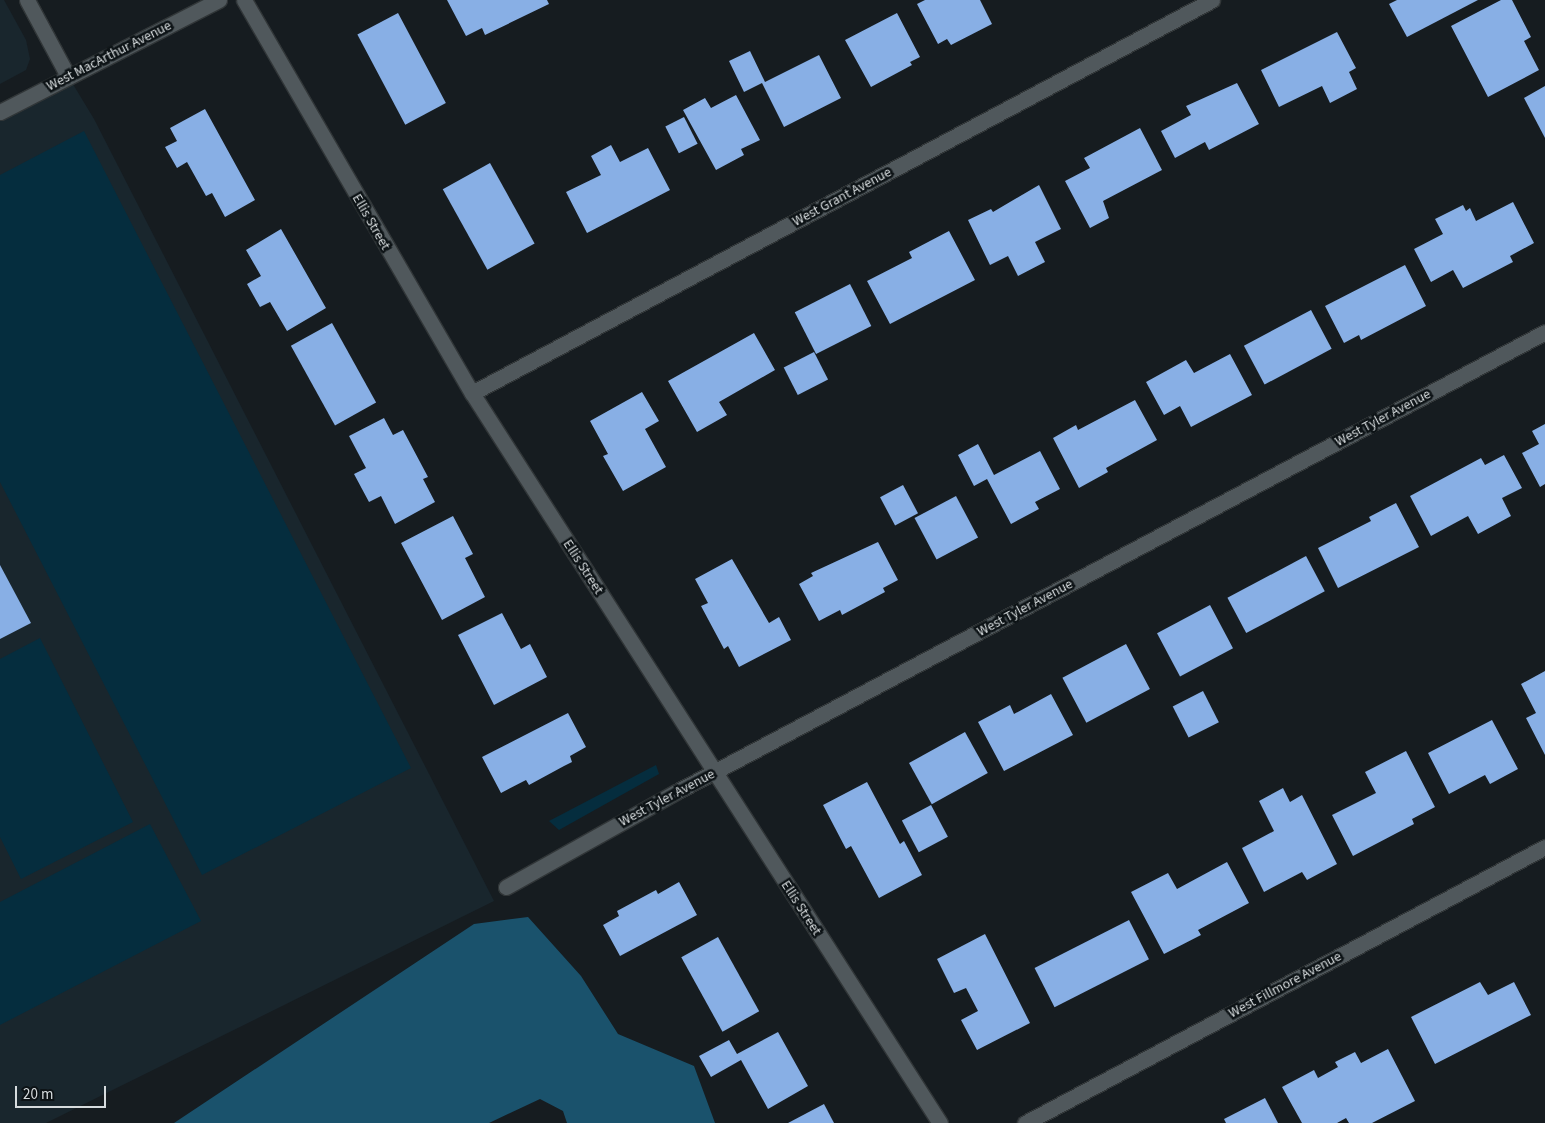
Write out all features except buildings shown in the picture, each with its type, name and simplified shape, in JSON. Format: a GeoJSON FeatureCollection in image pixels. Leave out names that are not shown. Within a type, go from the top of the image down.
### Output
{"type":"FeatureCollection","features":[{"type":"Feature","properties":{"kind":"street"},"geometry":{"type":"LineString","coordinates":[[27,0],[68,76]]}},
{"type":"Feature","properties":{"kind":"street","name":"West MacArthur Avenue"},"geometry":{"type":"LineString","coordinates":[[0,112],[219,0]]}},
{"type":"Feature","properties":{"kind":"street","name":"Ellis Street"},"geometry":{"type":"LineString","coordinates":[[244,0],[472,393],[713,773],[940,1123]]}},
{"type":"Feature","properties":{"kind":"street","name":"West Grant Avenue"},"geometry":{"type":"LineString","coordinates":[[472,393],[1212,0]]}},
{"type":"Feature","properties":{"kind":"street","name":"West Tyler Avenue"},"geometry":{"type":"LineString","coordinates":[[506,887],[713,773],[1545,332]]}},
{"type":"Feature","properties":{"kind":"street","name":"West Fillmore Avenue"},"geometry":{"type":"LineString","coordinates":[[1025,1123],[1545,847]]}},
{"type":"Feature","properties":{"kind":"shaded area"},"geometry":{"type":"Polygon","coordinates":[[[0,0],[4,0],[26,40],[30,59],[26,70],[0,84],[0,0]]]}},
{"type":"Feature","properties":{"kind":"shaded area"},"geometry":{"type":"Polygon","coordinates":[[[68,76],[94,119],[494,901],[46,1123],[0,1123],[0,112],[68,76]]]}},
{"type":"Feature","properties":{"kind":"shaded area"},"geometry":{"type":"Polygon","coordinates":[[[84,131],[411,768],[202,875],[0,482],[0,175],[84,131]]]}},
{"type":"Feature","properties":{"kind":"shaded area"},"geometry":{"type":"Polygon","coordinates":[[[40,638],[133,822],[21,879],[0,837],[0,659],[40,638]]]}},
{"type":"Feature","properties":{"kind":"shaded area"},"geometry":{"type":"Polygon","coordinates":[[[656,765],[659,774],[559,830],[549,821],[656,765]]]}},
{"type":"Feature","properties":{"kind":"shaded area"},"geometry":{"type":"Polygon","coordinates":[[[150,824],[201,921],[0,1025],[0,902],[150,824]]]}},
{"type":"Feature","properties":{"kind":"shaded area"},"geometry":{"type":"Polygon","coordinates":[[[528,917],[581,976],[618,1034],[694,1066],[715,1123],[567,1123],[563,1111],[540,1099],[489,1123],[174,1123],[474,924],[528,917]]]}}]}
